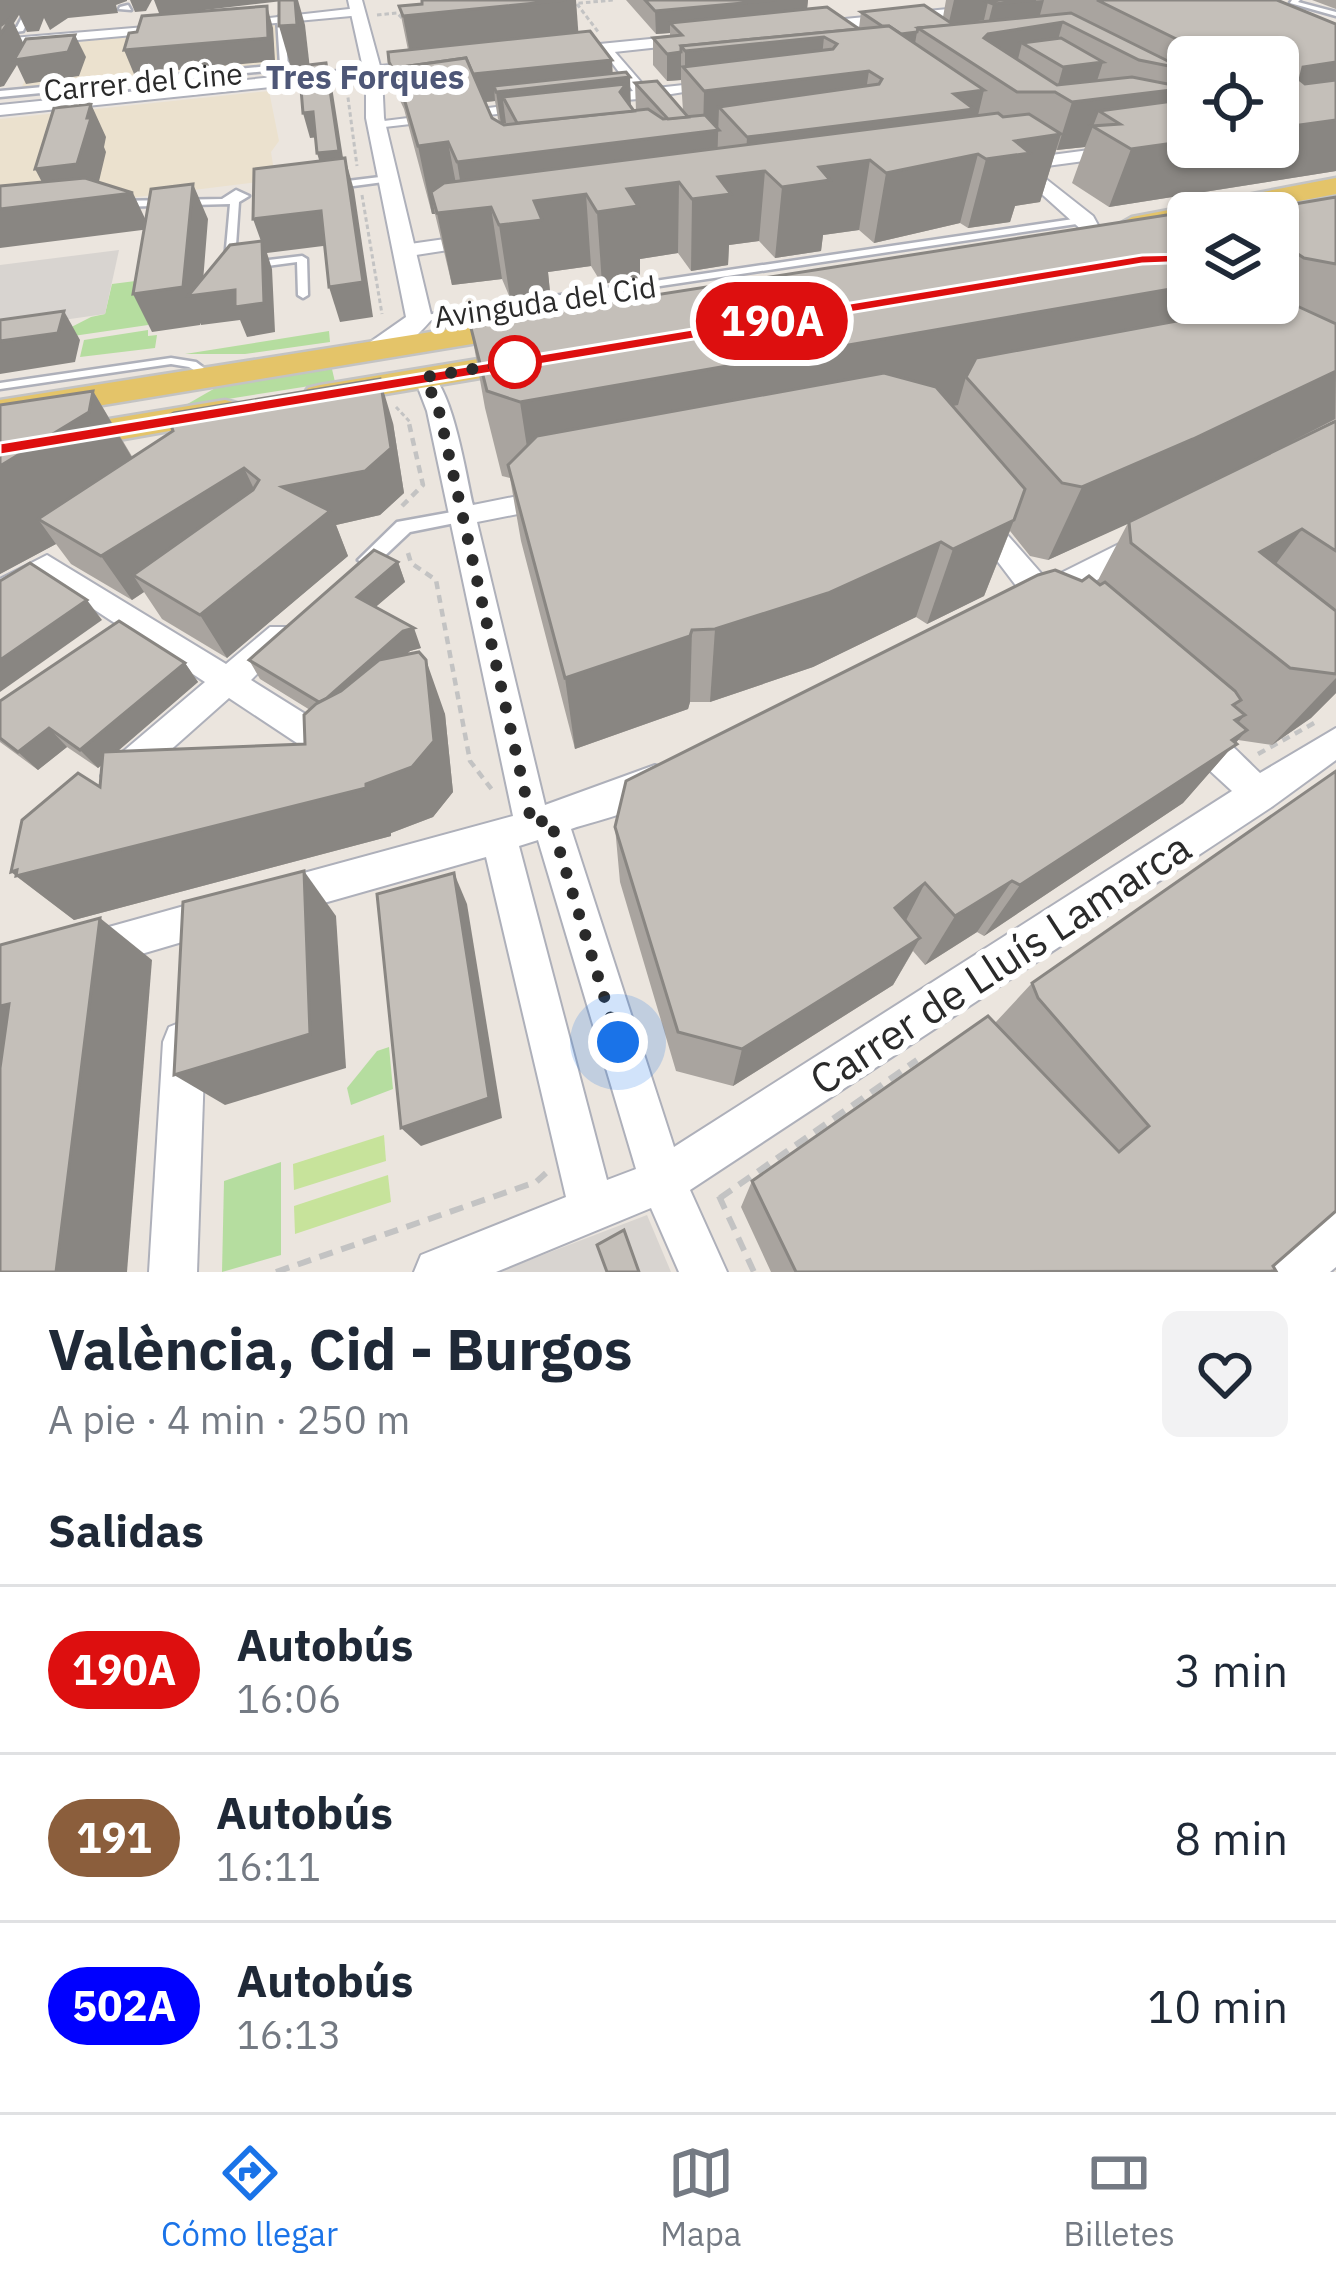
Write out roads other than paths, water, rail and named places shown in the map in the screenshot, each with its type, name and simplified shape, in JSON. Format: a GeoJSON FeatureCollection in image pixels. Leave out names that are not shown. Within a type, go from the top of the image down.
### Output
{"type":"FeatureCollection","features":[{"type":"Feature","properties":{"kind":"main road"},"geometry":{"type":"LineString","coordinates":[[1269,6],[1336,24]]}},
{"type":"Feature","properties":{"kind":"main road","name":"Avinguda del Cid"},"geometry":{"type":"LineString","coordinates":[[0,411],[210,376],[374,338],[758,290],[1336,186]]}},
{"type":"Feature","properties":{"kind":"main road"},"geometry":{"type":"LineString","coordinates":[[1299,208],[1336,202]]}},
{"type":"Feature","properties":{"kind":"main road","name":"Avinguda del Cid"},"geometry":{"type":"LineString","coordinates":[[1091,228],[1167,226]]}},
{"type":"Feature","properties":{"kind":"main road"},"geometry":{"type":"LineString","coordinates":[[1067,256],[1095,250],[1091,228]]}},
{"type":"Feature","properties":{"kind":"main road"},"geometry":{"type":"LineString","coordinates":[[661,317],[758,290]]}},
{"type":"Feature","properties":{"kind":"main road","name":"Avinguda del Cid"},"geometry":{"type":"LineString","coordinates":[[0,449],[556,353]]}},
{"type":"Feature","properties":{"kind":"main road"},"geometry":{"type":"LineString","coordinates":[[0,435],[184,402],[209,391],[210,376]]}},
{"type":"Feature","properties":{"kind":"street"},"geometry":{"type":"LineString","coordinates":[[8,44],[35,0]]}},
{"type":"Feature","properties":{"kind":"street"},"geometry":{"type":"LineString","coordinates":[[787,30],[1084,0]]}},
{"type":"Feature","properties":{"kind":"street"},"geometry":{"type":"LineString","coordinates":[[222,18],[304,6]]}},
{"type":"Feature","properties":{"kind":"street"},"geometry":{"type":"LineString","coordinates":[[806,6],[849,38]]}},
{"type":"Feature","properties":{"kind":"street"},"geometry":{"type":"LineString","coordinates":[[222,18],[281,18],[354,8],[358,76],[375,121],[419,319]]}},
{"type":"Feature","properties":{"kind":"street"},"geometry":{"type":"LineString","coordinates":[[992,10],[1025,24]]}},
{"type":"Feature","properties":{"kind":"street","name":"Carrer del Cine"},"geometry":{"type":"LineString","coordinates":[[5,94],[286,67],[281,18]]}},
{"type":"Feature","properties":{"kind":"street"},"geometry":{"type":"LineString","coordinates":[[8,44],[180,22],[202,26]]}},
{"type":"Feature","properties":{"kind":"street"},"geometry":{"type":"LineString","coordinates":[[0,31],[8,44]]}},
{"type":"Feature","properties":{"kind":"street"},"geometry":{"type":"LineString","coordinates":[[539,55],[719,37]]}},
{"type":"Feature","properties":{"kind":"street"},"geometry":{"type":"LineString","coordinates":[[30,58],[40,40]]}},
{"type":"Feature","properties":{"kind":"street"},"geometry":{"type":"LineString","coordinates":[[607,45],[641,94],[664,114],[642,116]]}},
{"type":"Feature","properties":{"kind":"street"},"geometry":{"type":"LineString","coordinates":[[0,110],[449,64]]}},
{"type":"Feature","properties":{"kind":"street"},"geometry":{"type":"LineString","coordinates":[[5,94],[20,76]]}},
{"type":"Feature","properties":{"kind":"street"},"geometry":{"type":"LineString","coordinates":[[573,102],[731,84]]}},
{"type":"Feature","properties":{"kind":"street"},"geometry":{"type":"LineString","coordinates":[[375,121],[551,104]]}},
{"type":"Feature","properties":{"kind":"street"},"geometry":{"type":"LineString","coordinates":[[483,112],[493,134]]}},
{"type":"Feature","properties":{"kind":"street"},"geometry":{"type":"LineString","coordinates":[[1018,165],[1036,137]]}},
{"type":"Feature","properties":{"kind":"street"},"geometry":{"type":"LineString","coordinates":[[997,160],[1018,165],[1167,145]]}},
{"type":"Feature","properties":{"kind":"street"},"geometry":{"type":"LineString","coordinates":[[1018,165],[1091,228]]}},
{"type":"Feature","properties":{"kind":"street"},"geometry":{"type":"LineString","coordinates":[[403,251],[492,238]]}},
{"type":"Feature","properties":{"kind":"street","name":"Avinguda del Cid"},"geometry":{"type":"LineString","coordinates":[[374,338],[392,343],[419,319]]}},
{"type":"Feature","properties":{"kind":"street"},"geometry":{"type":"LineString","coordinates":[[425,377],[439,411],[463,516],[592,1210]]}},
{"type":"Feature","properties":{"kind":"street"},"geometry":{"type":"LineString","coordinates":[[359,568],[404,527],[580,493]]}},
{"type":"Feature","properties":{"kind":"street"},"geometry":{"type":"LineString","coordinates":[[967,503],[1027,603],[1073,626]]}},
{"type":"Feature","properties":{"kind":"street"},"geometry":{"type":"LineString","coordinates":[[1027,603],[1167,531]]}},
{"type":"Feature","properties":{"kind":"street"},"geometry":{"type":"LineString","coordinates":[[0,592],[56,558],[130,620],[320,741],[334,743],[361,722]]}},
{"type":"Feature","properties":{"kind":"street"},"geometry":{"type":"LineString","coordinates":[[114,781],[297,621]]}},
{"type":"Feature","properties":{"kind":"street"},"geometry":{"type":"LineString","coordinates":[[1171,714],[1262,795]]}},
{"type":"Feature","properties":{"kind":"street","name":"Carrer de Lluís Lamarca"},"geometry":{"type":"LineString","coordinates":[[438,1272],[662,1181],[1262,795],[1327,732]]}},
{"type":"Feature","properties":{"kind":"street"},"geometry":{"type":"LineString","coordinates":[[42,962],[188,939],[519,820],[620,797],[682,767]]}},
{"type":"Feature","properties":{"kind":"street"},"geometry":{"type":"LineString","coordinates":[[519,820],[662,1181],[703,1272]]}},
{"type":"Feature","properties":{"kind":"street"},"geometry":{"type":"LineString","coordinates":[[173,1272],[185,1001]]}},
{"type":"Feature","properties":{"kind":"street"},"geometry":{"type":"LineString","coordinates":[[1294,1272],[1336,1235]]}},
{"type":"Feature","properties":{"kind":"lane"},"geometry":{"type":"LineString","coordinates":[[1297,0],[1292,2],[1336,14]]}},
{"type":"Feature","properties":{"kind":"lane"},"geometry":{"type":"LineString","coordinates":[[326,187],[388,179]]}},
{"type":"Feature","properties":{"kind":"lane"},"geometry":{"type":"LineString","coordinates":[[106,206],[265,194]]}},
{"type":"Feature","properties":{"kind":"lane"},"geometry":{"type":"LineString","coordinates":[[235,199],[230,268],[302,259],[303,295]]}},
{"type":"Feature","properties":{"kind":"lane","name":"Avinguda del Cid"},"geometry":{"type":"LineString","coordinates":[[419,319],[1091,228]]}},
{"type":"Feature","properties":{"kind":"lane"},"geometry":{"type":"LineString","coordinates":[[0,386],[171,362],[192,364],[210,376]]}},
{"type":"Feature","properties":{"kind":"district","name":"Tres Forques"},"geometry":{"type":"Point","coordinates":[365,76]}}]}
